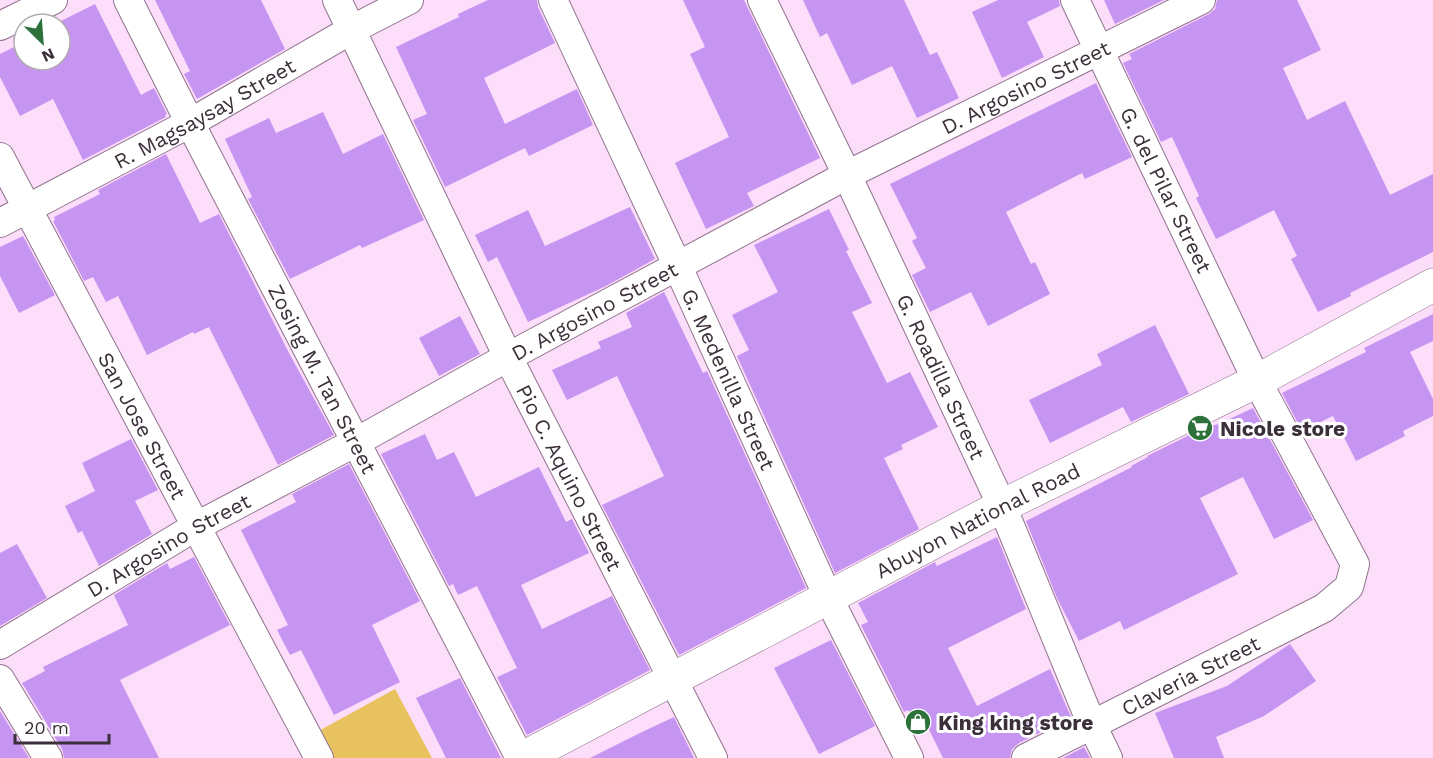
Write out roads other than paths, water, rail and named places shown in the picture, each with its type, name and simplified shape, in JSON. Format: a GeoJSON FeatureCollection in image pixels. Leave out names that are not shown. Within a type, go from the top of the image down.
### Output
{"type":"FeatureCollection","features":[{"type":"Feature","properties":{"kind":"street"},"geometry":{"type":"LineString","coordinates":[[0,26],[52,0]]}},
{"type":"Feature","properties":{"kind":"street","name":"Zosing M. Tan Street"},"geometry":{"type":"LineString","coordinates":[[128,0],[521,758]]}},
{"type":"Feature","properties":{"kind":"street","name":"Pio C. Aquino Street"},"geometry":{"type":"LineString","coordinates":[[337,0],[508,357],[713,758]]}},
{"type":"Feature","properties":{"kind":"street","name":"R. Magsaysay Street"},"geometry":{"type":"LineString","coordinates":[[0,223],[190,123],[351,30],[409,0]]}},
{"type":"Feature","properties":{"kind":"street","name":"G. Medenilla Street"},"geometry":{"type":"LineString","coordinates":[[553,0],[678,267],[828,597],[909,758]]}},
{"type":"Feature","properties":{"kind":"street","name":"G. Roadilla Street"},"geometry":{"type":"LineString","coordinates":[[762,0],[847,175],[1002,506],[1092,725],[1108,758]]}},
{"type":"Feature","properties":{"kind":"street","name":"G. del Pilar Street"},"geometry":{"type":"LineString","coordinates":[[1075,0],[1257,381],[1355,564],[1349,587],[1324,608]]}},
{"type":"Feature","properties":{"kind":"street","name":"D. Argosino Street"},"geometry":{"type":"LineString","coordinates":[[0,645],[195,527],[356,442],[508,357],[847,175],[1201,0]]}},
{"type":"Feature","properties":{"kind":"street","name":"San Jose Street"},"geometry":{"type":"LineString","coordinates":[[0,157],[319,758]]}},
{"type":"Feature","properties":{"kind":"street","name":"Abuyon National Road"},"geometry":{"type":"LineString","coordinates":[[521,758],[1002,506],[1257,381],[1433,285]]}},
{"type":"Feature","properties":{"kind":"street","name":"Claveria Street"},"geometry":{"type":"LineString","coordinates":[[1026,758],[1324,608]]}},
{"type":"Feature","properties":{"kind":"street"},"geometry":{"type":"LineString","coordinates":[[0,679],[48,758]]}},
{"type":"Feature","properties":{"kind":"place","name":"Nicole store"},"geometry":{"type":"Point","coordinates":[1200,428]}},
{"type":"Feature","properties":{"kind":"place","name":"King king store"},"geometry":{"type":"Point","coordinates":[918,722]}}]}
